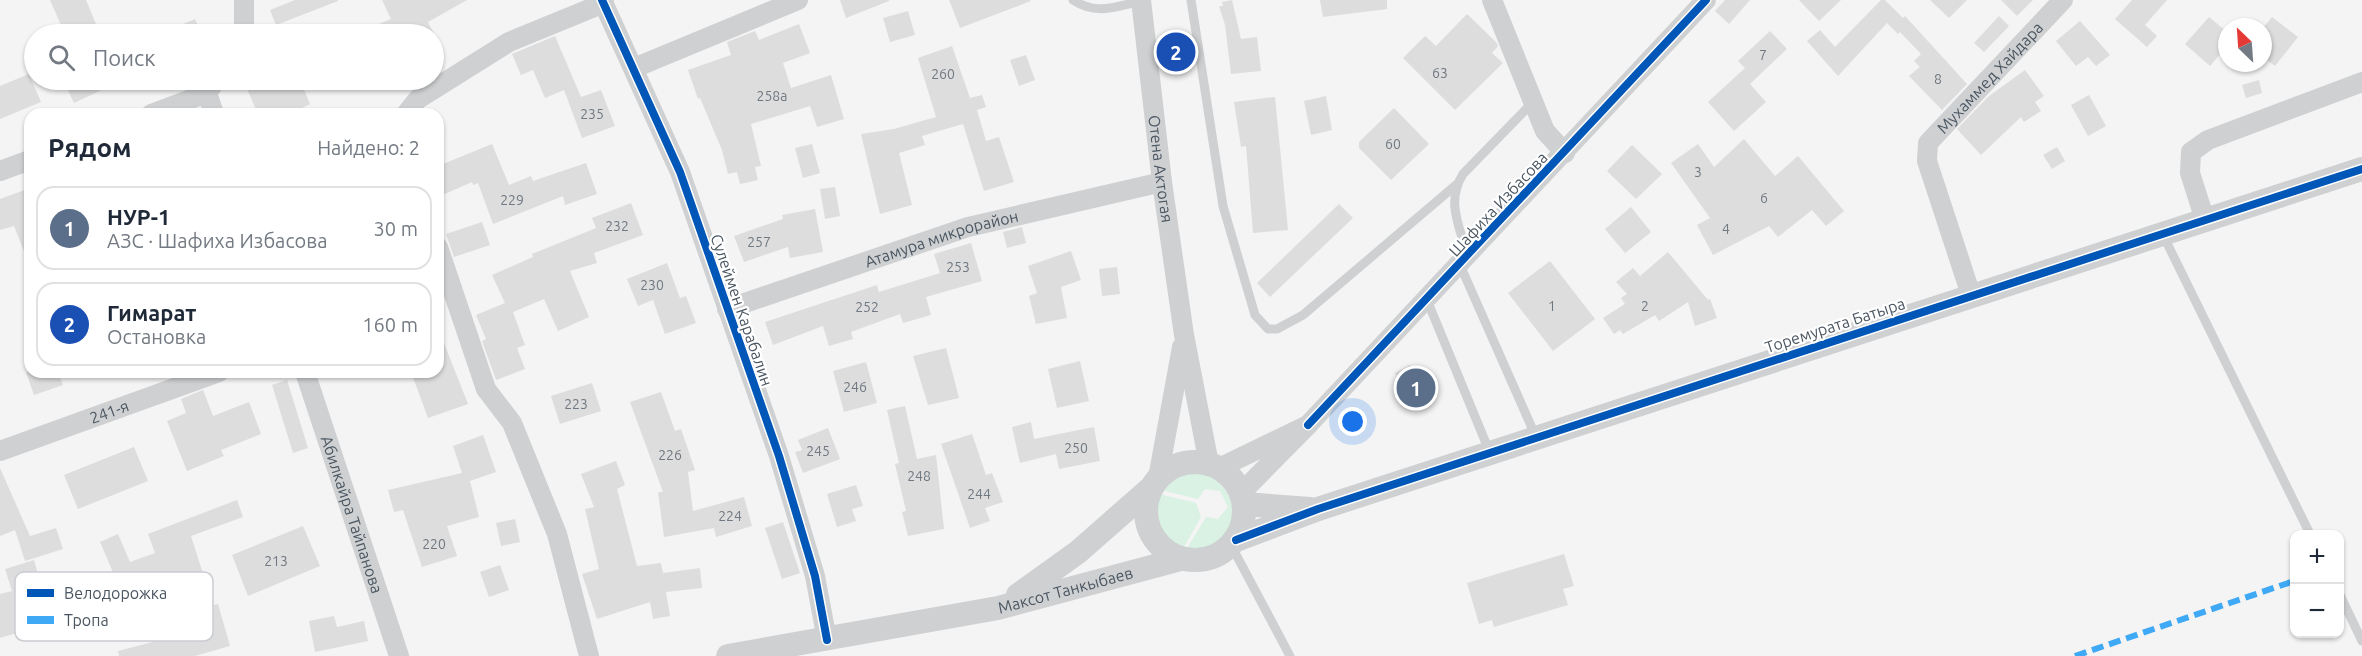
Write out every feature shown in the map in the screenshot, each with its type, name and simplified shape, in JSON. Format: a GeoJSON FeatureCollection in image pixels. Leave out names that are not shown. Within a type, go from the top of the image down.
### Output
{"type":"FeatureCollection","features":[{"type":"Feature","properties":{"kind":"street"},"geometry":{"type":"LineString","coordinates":[[244,0],[244,24]]}},
{"type":"Feature","properties":{"kind":"street"},"geometry":{"type":"LineString","coordinates":[[634,68],[798,0]]}},
{"type":"Feature","properties":{"kind":"street","name":"Отена Актогая"},"geometry":{"type":"LineString","coordinates":[[1141,0],[1162,182],[1184,335],[1214,466]]}},
{"type":"Feature","properties":{"kind":"street"},"geometry":{"type":"LineString","coordinates":[[1492,0],[1545,131],[1565,153]]}},
{"type":"Feature","properties":{"kind":"street","name":"Шафиха Избасова"},"geometry":{"type":"LineString","coordinates":[[1242,498],[1706,0]]}},
{"type":"Feature","properties":{"kind":"street","name":"Мухаммед Хайдара"},"geometry":{"type":"LineString","coordinates":[[1971,295],[1927,161],[1926,149],[1928,143],[2063,0]]}},
{"type":"Feature","properties":{"kind":"street"},"geometry":{"type":"LineString","coordinates":[[444,83],[509,42],[603,1]]}},
{"type":"Feature","properties":{"kind":"street","name":"Сулеймен Карабалин"},"geometry":{"type":"LineString","coordinates":[[603,1],[680,172],[779,456],[815,576],[827,640]]}},
{"type":"Feature","properties":{"kind":"street"},"geometry":{"type":"LineString","coordinates":[[2205,220],[2190,173],[2191,152],[2208,140],[2362,82]]}},
{"type":"Feature","properties":{"kind":"street"},"geometry":{"type":"LineString","coordinates":[[164,108],[202,90]]}},
{"type":"Feature","properties":{"kind":"street"},"geometry":{"type":"LineString","coordinates":[[211,90],[213,108]]}},
{"type":"Feature","properties":{"kind":"street"},"geometry":{"type":"LineString","coordinates":[[411,108],[418,99],[432,90]]}},
{"type":"Feature","properties":{"kind":"street"},"geometry":{"type":"LineString","coordinates":[[0,171],[24,162]]}},
{"type":"Feature","properties":{"kind":"street","name":"Торемурата Батыра"},"geometry":{"type":"LineString","coordinates":[[1234,542],[1318,509],[2362,169]]}},
{"type":"Feature","properties":{"kind":"street","name":"Атамура микрорайон"},"geometry":{"type":"LineString","coordinates":[[727,309],[968,227],[1162,182]]}},
{"type":"Feature","properties":{"kind":"street"},"geometry":{"type":"LineString","coordinates":[[444,265],[486,388],[512,423],[557,534],[589,656]]}},
{"type":"Feature","properties":{"kind":"street","name":"Отена Актогая"},"geometry":{"type":"LineString","coordinates":[[1155,483],[1184,335]]}},
{"type":"Feature","properties":{"kind":"street","name":"241-я"},"geometry":{"type":"LineString","coordinates":[[0,451],[202,378]]}},
{"type":"Feature","properties":{"kind":"street","name":"Абилкайра Тайпанова"},"geometry":{"type":"LineString","coordinates":[[306,378],[399,656]]}},
{"type":"Feature","properties":{"kind":"street"},"geometry":{"type":"LineString","coordinates":[[1214,466],[1235,483],[1242,498],[1242,526],[1234,542],[1219,555],[1202,560],[1180,559],[1161,548],[1149,530],[1145,508],[1155,483],[1167,471],[1187,463],[1214,466],[1308,425]]}},
{"type":"Feature","properties":{"kind":"street","name":"Максот Танкыбаев"},"geometry":{"type":"LineString","coordinates":[[998,608],[1055,572],[1155,483]]}},
{"type":"Feature","properties":{"kind":"street"},"geometry":{"type":"LineString","coordinates":[[1242,498],[1318,509]]}},
{"type":"Feature","properties":{"kind":"street","name":"Максот Танкыбаев"},"geometry":{"type":"LineString","coordinates":[[998,608],[1180,559]]}},
{"type":"Feature","properties":{"kind":"street"},"geometry":{"type":"LineString","coordinates":[[728,656],[998,608]]}},
{"type":"Feature","properties":{"kind":"lane"},"geometry":{"type":"LineString","coordinates":[[1073,0],[1084,7],[1102,10],[1148,0]]}},
{"type":"Feature","properties":{"kind":"lane"},"geometry":{"type":"LineString","coordinates":[[1191,0],[1223,206],[1256,315],[1268,329],[1277,329],[1303,315],[1456,185],[1479,157],[1533,102]]}},
{"type":"Feature","properties":{"kind":"lane"},"geometry":{"type":"LineString","coordinates":[[1456,185],[1453,195],[1464,261],[1536,437]]}},
{"type":"Feature","properties":{"kind":"lane"},"geometry":{"type":"LineString","coordinates":[[2162,234],[2308,530]]}},
{"type":"Feature","properties":{"kind":"lane"},"geometry":{"type":"LineString","coordinates":[[1427,300],[1490,453]]}},
{"type":"Feature","properties":{"kind":"lane"},"geometry":{"type":"LineString","coordinates":[[1234,542],[1290,656]]}},
{"type":"Feature","properties":{"kind":"lane"},"geometry":{"type":"LineString","coordinates":[[2344,603],[2362,640]]}},
{"type":"Feature","properties":{"kind":"green space"},"geometry":{"type":"Polygon","coordinates":[[[1198,472],[1215,480],[1226,491],[1232,505],[1232,519],[1228,532],[1218,542],[1204,549],[1186,550],[1206,517],[1218,519],[1228,507],[1220,491],[1205,489],[1198,499],[1161,490],[1177,476],[1198,472]]]}},
{"type":"Feature","properties":{"kind":"green space"},"geometry":{"type":"Polygon","coordinates":[[[1159,494],[1196,503],[1201,517],[1184,547],[1163,533],[1156,511],[1159,494]]]}},
{"type":"Feature","properties":{"kind":"building"},"geometry":{"type":"Polygon","coordinates":[[[50,0],[86,0],[96,24],[61,24],[50,0]]]}},
{"type":"Feature","properties":{"kind":"building"},"geometry":{"type":"Polygon","coordinates":[[[295,0],[338,0],[279,24],[276,24],[270,10],[295,0]]]}},
{"type":"Feature","properties":{"kind":"building"},"geometry":{"type":"Polygon","coordinates":[[[382,0],[467,0],[428,22],[429,24],[379,24],[391,19],[382,0]]]}},
{"type":"Feature","properties":{"kind":"building"},"geometry":{"type":"Polygon","coordinates":[[[840,0],[889,0],[889,1],[846,18],[840,0]]]}},
{"type":"Feature","properties":{"kind":"building"},"geometry":{"type":"Polygon","coordinates":[[[949,0],[1030,0],[1031,1],[960,28],[949,0]]]}},
{"type":"Feature","properties":{"kind":"building"},"geometry":{"type":"Polygon","coordinates":[[[1232,0],[1241,39],[1257,37],[1261,71],[1231,74],[1225,25],[1219,6],[1223,6],[1222,2],[1232,0]]]}},
{"type":"Feature","properties":{"kind":"building"},"geometry":{"type":"Polygon","coordinates":[[[1320,0],[1387,0],[1387,9],[1323,17],[1320,0]]]}},
{"type":"Feature","properties":{"kind":"building"},"geometry":{"type":"Polygon","coordinates":[[[1725,0],[1750,0],[1729,24],[1715,11],[1725,0]]]}},
{"type":"Feature","properties":{"kind":"building"},"geometry":{"type":"Polygon","coordinates":[[[1799,0],[1841,0],[1819,21],[1799,0]]]}},
{"type":"Feature","properties":{"kind":"building"},"geometry":{"type":"Polygon","coordinates":[[[1881,0],[1885,0],[1903,18],[1905,16],[1967,84],[1942,110],[1909,76],[1920,67],[1914,61],[1921,54],[1900,32],[1898,34],[1887,23],[1838,76],[1807,41],[1820,30],[1835,47],[1881,0]]]}},
{"type":"Feature","properties":{"kind":"building"},"geometry":{"type":"Polygon","coordinates":[[[1930,0],[1967,0],[1949,18],[1930,0]]]}},
{"type":"Feature","properties":{"kind":"building"},"geometry":{"type":"Polygon","coordinates":[[[2001,0],[2033,0],[2017,16],[2001,0]]]}},
{"type":"Feature","properties":{"kind":"building"},"geometry":{"type":"Polygon","coordinates":[[[2132,0],[2167,0],[2145,25],[2157,36],[2147,47],[2115,19],[2132,0]]]}},
{"type":"Feature","properties":{"kind":"building"},"geometry":{"type":"Polygon","coordinates":[[[908,11],[915,35],[890,42],[883,18],[908,11]]]}},
{"type":"Feature","properties":{"kind":"building"},"geometry":{"type":"Polygon","coordinates":[[[1467,14],[1496,42],[1498,46],[1492,53],[1503,63],[1455,110],[1403,58],[1425,36],[1436,46],[1467,14]]]}},
{"type":"Feature","properties":{"kind":"building"},"geometry":{"type":"Polygon","coordinates":[[[1999,16],[2009,26],[1984,52],[1974,43],[1999,16]]]}},
{"type":"Feature","properties":{"kind":"building"},"geometry":{"type":"Polygon","coordinates":[[[2209,17],[2218,24],[2218,57],[2210,66],[2185,44],[2209,17]]]}},
{"type":"Feature","properties":{"kind":"building"},"geometry":{"type":"Polygon","coordinates":[[[2271,18],[2298,37],[2275,66],[2272,64],[2271,18]]]}},
{"type":"Feature","properties":{"kind":"building"},"geometry":{"type":"Polygon","coordinates":[[[195,19],[197,24],[183,24],[195,19]]]}},
{"type":"Feature","properties":{"kind":"building"},"geometry":{"type":"Polygon","coordinates":[[[2080,21],[2110,55],[2096,66],[2088,57],[2076,66],[2056,41],[2080,21]]]}},
{"type":"Feature","properties":{"kind":"building"},"geometry":{"type":"Polygon","coordinates":[[[799,24],[810,53],[783,63],[791,88],[831,75],[844,119],[817,127],[810,106],[751,124],[761,166],[755,167],[758,180],[740,184],[737,172],[728,174],[722,150],[700,98],[698,99],[688,70],[731,55],[727,42],[755,31],[759,40],[799,24]]]}},
{"type":"Feature","properties":{"kind":"building"},"geometry":{"type":"Polygon","coordinates":[[[1770,31],[1787,49],[1750,84],[1766,102],[1734,131],[1708,102],[1745,68],[1738,61],[1770,31]]]}},
{"type":"Feature","properties":{"kind":"building"},"geometry":{"type":"Polygon","coordinates":[[[555,36],[581,97],[601,90],[615,126],[582,138],[564,90],[545,98],[533,70],[521,75],[512,54],[555,36]]]}},
{"type":"Feature","properties":{"kind":"building"},"geometry":{"type":"Polygon","coordinates":[[[952,46],[970,98],[982,95],[986,107],[977,110],[986,141],[999,137],[1014,182],[984,191],[963,124],[922,136],[925,145],[899,153],[912,205],[880,214],[861,134],[894,129],[936,117],[918,58],[952,46]]]}},
{"type":"Feature","properties":{"kind":"building"},"geometry":{"type":"Polygon","coordinates":[[[1026,55],[1035,80],[1019,86],[1010,60],[1026,55]]]}},
{"type":"Feature","properties":{"kind":"building"},"geometry":{"type":"Polygon","coordinates":[[[2025,70],[2044,96],[2035,102],[2041,111],[2024,122],[2021,117],[1981,155],[1957,129],[1989,96],[2025,70]]]}},
{"type":"Feature","properties":{"kind":"building"},"geometry":{"type":"Polygon","coordinates":[[[24,76],[24,90],[36,90],[41,102],[0,119],[0,86],[24,76]]]}},
{"type":"Feature","properties":{"kind":"building"},"geometry":{"type":"Polygon","coordinates":[[[2259,80],[2262,93],[2246,98],[2242,85],[2259,80]]]}},
{"type":"Feature","properties":{"kind":"building"},"geometry":{"type":"Polygon","coordinates":[[[68,90],[102,90],[74,103],[68,90]]]}},
{"type":"Feature","properties":{"kind":"building"},"geometry":{"type":"Polygon","coordinates":[[[247,90],[304,90],[310,104],[302,108],[255,108],[247,90]]]}},
{"type":"Feature","properties":{"kind":"building"},"geometry":{"type":"Polygon","coordinates":[[[2089,95],[2106,126],[2088,136],[2071,105],[2089,95]]]}},
{"type":"Feature","properties":{"kind":"building"},"geometry":{"type":"Polygon","coordinates":[[[1326,96],[1332,130],[1311,135],[1304,101],[1326,96]]]}},
{"type":"Feature","properties":{"kind":"building"},"geometry":{"type":"Polygon","coordinates":[[[1275,97],[1288,230],[1253,233],[1246,146],[1241,147],[1234,102],[1275,97]]]}},
{"type":"Feature","properties":{"kind":"building"},"geometry":{"type":"Polygon","coordinates":[[[1394,108],[1429,144],[1391,180],[1359,148],[1359,142],[1394,108]]]}},
{"type":"Feature","properties":{"kind":"building"},"geometry":{"type":"Polygon","coordinates":[[[1744,139],[1775,176],[1798,156],[1844,211],[1826,226],[1812,210],[1778,237],[1769,226],[1713,255],[1697,225],[1710,218],[1671,163],[1698,144],[1714,167],[1744,139]]]}},
{"type":"Feature","properties":{"kind":"building"},"geometry":{"type":"Polygon","coordinates":[[[492,144],[509,185],[531,176],[533,181],[586,163],[597,194],[565,205],[563,196],[493,224],[478,183],[473,185],[472,182],[444,194],[444,164],[492,144]]]}},
{"type":"Feature","properties":{"kind":"building"},"geometry":{"type":"Polygon","coordinates":[[[812,144],[820,173],[803,178],[795,148],[812,144]]]}},
{"type":"Feature","properties":{"kind":"building"},"geometry":{"type":"Polygon","coordinates":[[[1632,145],[1662,174],[1636,199],[1607,171],[1632,145]]]}},
{"type":"Feature","properties":{"kind":"building"},"geometry":{"type":"Polygon","coordinates":[[[2057,147],[2065,161],[2052,169],[2043,155],[2057,147]]]}},
{"type":"Feature","properties":{"kind":"building"},"geometry":{"type":"Polygon","coordinates":[[[835,187],[840,216],[825,219],[820,189],[835,187]]]}},
{"type":"Feature","properties":{"kind":"building"},"geometry":{"type":"Polygon","coordinates":[[[24,190],[24,251],[14,226],[0,230],[0,199],[24,190]]]}},
{"type":"Feature","properties":{"kind":"building"},"geometry":{"type":"Polygon","coordinates":[[[631,203],[643,235],[594,253],[597,263],[570,271],[589,317],[558,331],[544,299],[513,312],[525,345],[517,348],[525,369],[496,380],[482,341],[486,339],[476,315],[505,303],[492,275],[533,257],[532,254],[596,228],[592,218],[631,203]]]}},
{"type":"Feature","properties":{"kind":"building"},"geometry":{"type":"Polygon","coordinates":[[[1339,204],[1353,218],[1270,297],[1257,283],[1339,204]]]}},
{"type":"Feature","properties":{"kind":"building"},"geometry":{"type":"Polygon","coordinates":[[[1631,207],[1651,232],[1625,253],[1605,229],[1631,207]]]}},
{"type":"Feature","properties":{"kind":"building"},"geometry":{"type":"Polygon","coordinates":[[[815,209],[823,252],[790,258],[788,247],[744,262],[734,236],[783,219],[782,215],[815,209]]]}},
{"type":"Feature","properties":{"kind":"building"},"geometry":{"type":"Polygon","coordinates":[[[482,222],[490,245],[454,257],[446,234],[482,222]]]}},
{"type":"Feature","properties":{"kind":"building"},"geometry":{"type":"Polygon","coordinates":[[[1022,227],[1026,243],[1007,248],[1003,232],[1022,227]]]}},
{"type":"Feature","properties":{"kind":"building"},"geometry":{"type":"Polygon","coordinates":[[[971,243],[982,281],[926,297],[931,315],[903,323],[900,314],[851,332],[853,339],[829,346],[823,326],[773,345],[765,322],[877,285],[879,292],[940,273],[934,254],[971,243]]]}},
{"type":"Feature","properties":{"kind":"building"},"geometry":{"type":"Polygon","coordinates":[[[1071,251],[1081,280],[1061,287],[1067,318],[1036,324],[1029,296],[1037,293],[1028,266],[1071,251]]]}},
{"type":"Feature","properties":{"kind":"building"},"geometry":{"type":"Polygon","coordinates":[[[1668,252],[1708,300],[1710,299],[1717,318],[1695,326],[1688,302],[1659,321],[1655,315],[1623,334],[1620,330],[1614,334],[1603,318],[1625,304],[1621,298],[1627,294],[1616,282],[1633,268],[1640,276],[1668,252]]]}},
{"type":"Feature","properties":{"kind":"building"},"geometry":{"type":"Polygon","coordinates":[[[1550,261],[1595,319],[1553,351],[1508,293],[1550,261]]]}},
{"type":"Feature","properties":{"kind":"building"},"geometry":{"type":"Polygon","coordinates":[[[667,263],[680,298],[686,296],[696,323],[665,334],[653,300],[638,306],[627,279],[667,263]]]}},
{"type":"Feature","properties":{"kind":"building"},"geometry":{"type":"Polygon","coordinates":[[[1117,267],[1120,294],[1102,296],[1099,269],[1117,267]]]}},
{"type":"Feature","properties":{"kind":"building"},"geometry":{"type":"Polygon","coordinates":[[[444,343],[468,404],[428,418],[413,378],[444,378],[444,343]]]}},
{"type":"Feature","properties":{"kind":"building"},"geometry":{"type":"Polygon","coordinates":[[[946,348],[959,398],[928,405],[913,356],[946,348]]]}},
{"type":"Feature","properties":{"kind":"building"},"geometry":{"type":"Polygon","coordinates":[[[1080,361],[1089,401],[1057,408],[1048,369],[1080,361]]]}},
{"type":"Feature","properties":{"kind":"building"},"geometry":{"type":"Polygon","coordinates":[[[866,362],[877,403],[844,412],[833,371],[866,362]]]}},
{"type":"Feature","properties":{"kind":"building"},"geometry":{"type":"Polygon","coordinates":[[[1410,365],[1428,403],[1413,410],[1395,373],[1410,365]]]}},
{"type":"Feature","properties":{"kind":"building"},"geometry":{"type":"Polygon","coordinates":[[[28,378],[60,378],[63,385],[34,395],[28,378]]]}},
{"type":"Feature","properties":{"kind":"building"},"geometry":{"type":"Polygon","coordinates":[[[287,380],[308,448],[293,453],[272,385],[287,380]]]}},
{"type":"Feature","properties":{"kind":"building"},"geometry":{"type":"Polygon","coordinates":[[[592,383],[601,411],[560,424],[551,396],[592,383]]]}},
{"type":"Feature","properties":{"kind":"building"},"geometry":{"type":"Polygon","coordinates":[[[203,390],[213,416],[249,402],[261,434],[221,450],[224,456],[187,471],[167,421],[186,413],[181,399],[203,390]]]}},
{"type":"Feature","properties":{"kind":"building"},"geometry":{"type":"Polygon","coordinates":[[[661,392],[675,431],[681,429],[695,470],[688,472],[693,511],[744,497],[752,526],[716,537],[714,528],[664,537],[658,492],[663,492],[630,402],[661,392]]]}},
{"type":"Feature","properties":{"kind":"building"},"geometry":{"type":"Polygon","coordinates":[[[905,406],[917,459],[936,455],[944,529],[908,536],[902,512],[906,511],[895,464],[899,463],[887,410],[905,406]]]}},
{"type":"Feature","properties":{"kind":"building"},"geometry":{"type":"Polygon","coordinates":[[[1031,422],[1034,439],[1094,427],[1100,461],[1059,469],[1056,454],[1020,463],[1012,427],[1031,422]]]}},
{"type":"Feature","properties":{"kind":"building"},"geometry":{"type":"Polygon","coordinates":[[[828,428],[840,459],[803,473],[795,452],[802,450],[798,440],[828,428]]]}},
{"type":"Feature","properties":{"kind":"building"},"geometry":{"type":"Polygon","coordinates":[[[972,434],[986,475],[992,473],[1003,502],[985,508],[990,521],[970,528],[941,444],[972,434]]]}},
{"type":"Feature","properties":{"kind":"building"},"geometry":{"type":"Polygon","coordinates":[[[483,435],[496,472],[470,481],[479,517],[447,526],[457,556],[422,567],[403,510],[394,512],[388,490],[462,473],[453,446],[483,435]]]}},
{"type":"Feature","properties":{"kind":"building"},"geometry":{"type":"Polygon","coordinates":[[[134,447],[148,481],[78,509],[64,475],[134,447]]]}},
{"type":"Feature","properties":{"kind":"building"},"geometry":{"type":"Polygon","coordinates":[[[616,461],[625,485],[617,489],[637,566],[661,563],[663,573],[700,568],[702,588],[666,592],[670,616],[653,619],[650,602],[597,619],[582,574],[599,569],[585,509],[594,507],[581,474],[616,461]]]}},
{"type":"Feature","properties":{"kind":"building"},"geometry":{"type":"Polygon","coordinates":[[[0,468],[30,536],[56,528],[63,549],[25,561],[15,530],[0,536],[0,468]]]}},
{"type":"Feature","properties":{"kind":"building"},"geometry":{"type":"Polygon","coordinates":[[[856,485],[863,506],[852,509],[856,521],[837,527],[827,494],[856,485]]]}},
{"type":"Feature","properties":{"kind":"building"},"geometry":{"type":"Polygon","coordinates":[[[237,500],[243,517],[191,536],[202,572],[113,572],[100,542],[118,534],[130,562],[155,553],[148,534],[237,500]]]}},
{"type":"Feature","properties":{"kind":"building"},"geometry":{"type":"Polygon","coordinates":[[[515,519],[520,542],[501,546],[496,523],[515,519]]]}},
{"type":"Feature","properties":{"kind":"building"},"geometry":{"type":"Polygon","coordinates":[[[783,522],[800,573],[782,579],[765,528],[783,522]]]}},
{"type":"Feature","properties":{"kind":"building"},"geometry":{"type":"Polygon","coordinates":[[[303,526],[320,566],[248,596],[232,555],[303,526]]]}},
{"type":"Feature","properties":{"kind":"building"},"geometry":{"type":"Polygon","coordinates":[[[1564,554],[1574,586],[1563,589],[1568,605],[1494,627],[1492,620],[1479,624],[1467,583],[1564,554]]]}},
{"type":"Feature","properties":{"kind":"building"},"geometry":{"type":"Polygon","coordinates":[[[34,560],[37,572],[15,572],[15,633],[0,638],[0,594],[12,591],[5,569],[34,560]]]}},
{"type":"Feature","properties":{"kind":"building"},"geometry":{"type":"Polygon","coordinates":[[[500,565],[509,590],[489,597],[480,572],[500,565]]]}},
{"type":"Feature","properties":{"kind":"building"},"geometry":{"type":"Polygon","coordinates":[[[218,604],[230,646],[195,656],[119,656],[118,651],[156,641],[213,641],[213,605],[218,604]]]}},
{"type":"Feature","properties":{"kind":"building"},"geometry":{"type":"Polygon","coordinates":[[[334,616],[337,627],[364,621],[368,641],[315,652],[309,621],[334,616]]]}},
{"type":"Feature","properties":{"kind":"marked path"},"geometry":{"type":"LineString","coordinates":[[2075,656],[2290,582]]}},
{"type":"Feature","properties":{"kind":"cycle path"},"geometry":{"type":"LineString","coordinates":[[602,0],[680,172],[779,456],[815,576],[827,640]]}},
{"type":"Feature","properties":{"kind":"cycle path"},"geometry":{"type":"LineString","coordinates":[[1308,425],[1706,0]]}},
{"type":"Feature","properties":{"kind":"cycle path"},"geometry":{"type":"LineString","coordinates":[[1236,540],[1318,509],[2362,169]]}},
{"type":"Feature","properties":{"kind":"place","name":"Гимарат"},"geometry":{"type":"Point","coordinates":[1176,52]}},
{"type":"Feature","properties":{"kind":"place","name":"НУР-1"},"geometry":{"type":"Point","coordinates":[1416,388]}}]}
